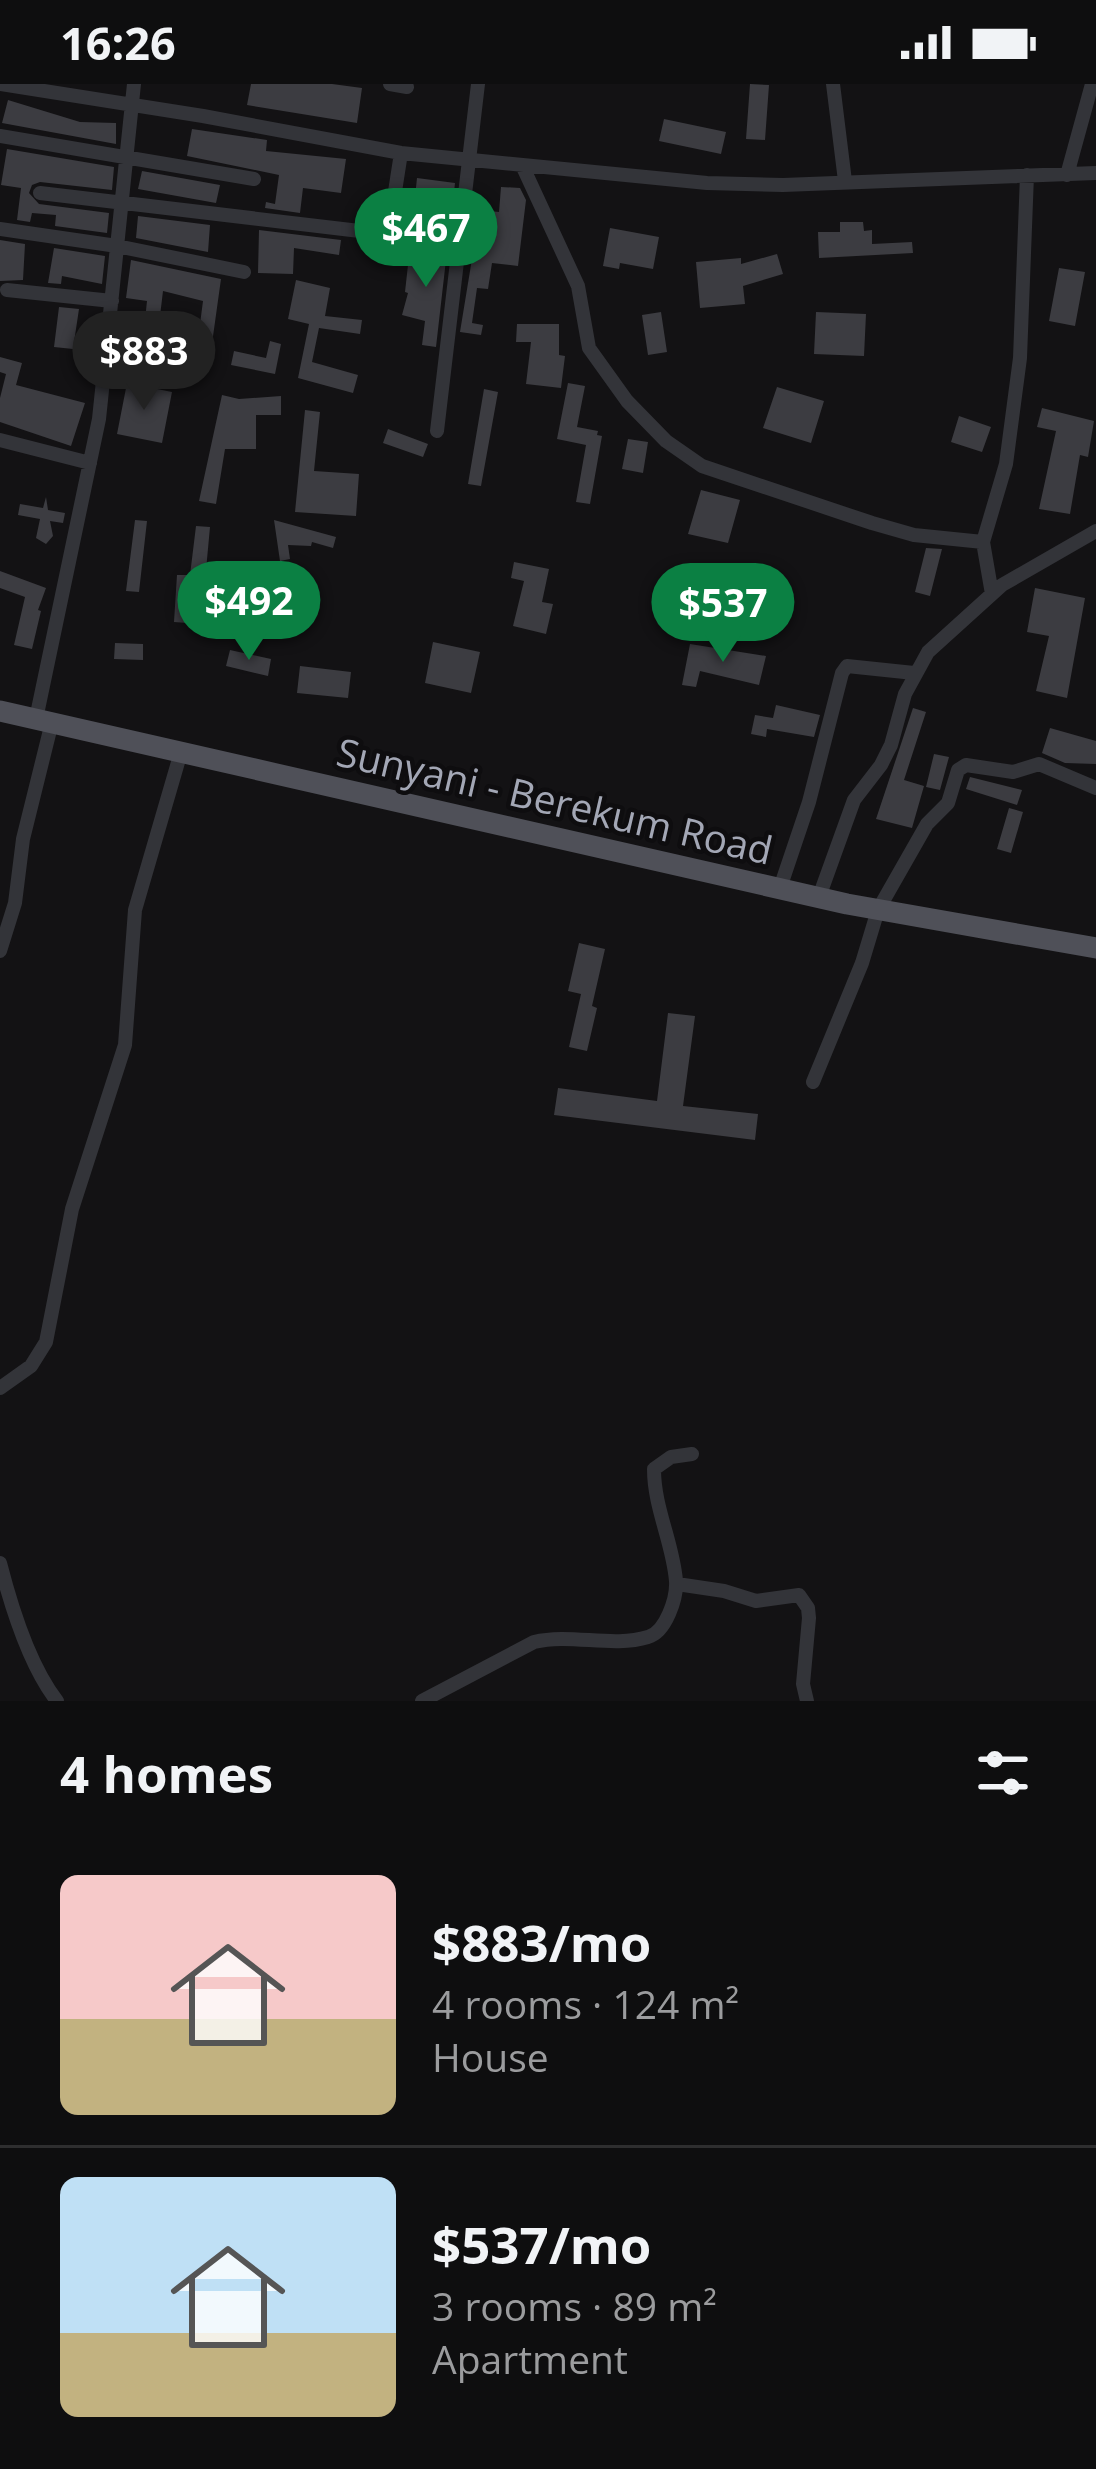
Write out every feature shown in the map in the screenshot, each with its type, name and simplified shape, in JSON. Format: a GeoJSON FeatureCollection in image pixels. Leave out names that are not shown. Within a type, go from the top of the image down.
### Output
{"type":"FeatureCollection","features":[{"type":"Feature","properties":{"kind":"main road","name":"Sunyani - Berekum Road"},"geometry":{"type":"LineString","coordinates":[[0,711],[878,910],[1096,948]]}},
{"type":"Feature","properties":{"kind":"street"},"geometry":{"type":"LineString","coordinates":[[0,84],[401,153],[740,185],[1096,173]]}},
{"type":"Feature","properties":{"kind":"street"},"geometry":{"type":"LineString","coordinates":[[0,951],[15,903],[91,463],[134,84]]}},
{"type":"Feature","properties":{"kind":"street"},"geometry":{"type":"LineString","coordinates":[[390,84],[407,87]]}},
{"type":"Feature","properties":{"kind":"street"},"geometry":{"type":"LineString","coordinates":[[437,431],[478,84]]}},
{"type":"Feature","properties":{"kind":"street"},"geometry":{"type":"LineString","coordinates":[[833,84],[845,182]]}},
{"type":"Feature","properties":{"kind":"street"},"geometry":{"type":"LineString","coordinates":[[1067,175],[1092,84]]}},
{"type":"Feature","properties":{"kind":"street"},"geometry":{"type":"LineString","coordinates":[[0,136],[254,178]]}},
{"type":"Feature","properties":{"kind":"street"},"geometry":{"type":"LineString","coordinates":[[40,193],[385,235],[401,153]]}},
{"type":"Feature","properties":{"kind":"street"},"geometry":{"type":"LineString","coordinates":[[522,165],[578,286],[589,348],[627,401],[666,441],[702,466],[872,523],[914,535],[983,542]]}},
{"type":"Feature","properties":{"kind":"street"},"geometry":{"type":"LineString","coordinates":[[992,594],[983,542],[1006,464],[1021,358],[1027,176]]}},
{"type":"Feature","properties":{"kind":"street"},"geometry":{"type":"LineString","coordinates":[[0,229],[244,272]]}},
{"type":"Feature","properties":{"kind":"street"},"geometry":{"type":"LineString","coordinates":[[7,290],[112,301]]}},
{"type":"Feature","properties":{"kind":"street"},"geometry":{"type":"LineString","coordinates":[[0,440],[91,463]]}},
{"type":"Feature","properties":{"kind":"street"},"geometry":{"type":"LineString","coordinates":[[819,897],[854,800],[891,746],[914,673],[928,652],[992,594],[1096,531]]}},
{"type":"Feature","properties":{"kind":"street"},"geometry":{"type":"LineString","coordinates":[[779,888],[809,802],[842,673],[848,666],[914,673]]}},
{"type":"Feature","properties":{"kind":"street"},"geometry":{"type":"LineString","coordinates":[[0,1388],[31,1366],[46,1342],[72,1210],[125,1045],[134,910],[181,752]]}},
{"type":"Feature","properties":{"kind":"street"},"geometry":{"type":"LineString","coordinates":[[813,1082],[862,963],[878,910],[927,824],[948,802],[958,770],[966,765],[1013,772],[1039,764],[1096,788]]}},
{"type":"Feature","properties":{"kind":"street"},"geometry":{"type":"LineString","coordinates":[[422,1701],[534,1642],[651,1637],[662,1627],[677,1584],[654,1490],[655,1469],[671,1457],[692,1454]]}},
{"type":"Feature","properties":{"kind":"street"},"geometry":{"type":"LineString","coordinates":[[0,1563],[8,1600],[40,1676],[57,1701]]}},
{"type":"Feature","properties":{"kind":"street"},"geometry":{"type":"LineString","coordinates":[[677,1584],[756,1601],[799,1595],[805,1600],[809,1618],[802,1684],[807,1701]]}},
{"type":"Feature","properties":{"kind":"building"},"geometry":{"type":"Polygon","coordinates":[[[251,84],[362,88],[357,123],[247,105],[251,84]]]}},
{"type":"Feature","properties":{"kind":"building"},"geometry":{"type":"Polygon","coordinates":[[[750,84],[769,85],[765,140],[746,139],[750,84]]]}},
{"type":"Feature","properties":{"kind":"building"},"geometry":{"type":"Polygon","coordinates":[[[8,100],[80,122],[116,123],[116,144],[2,123],[8,100]]]}},
{"type":"Feature","properties":{"kind":"building"},"geometry":{"type":"Polygon","coordinates":[[[664,119],[726,132],[721,154],[659,141],[664,119]]]}},
{"type":"Feature","properties":{"kind":"building"},"geometry":{"type":"Polygon","coordinates":[[[192,129],[267,140],[266,151],[346,159],[341,193],[303,188],[300,213],[265,208],[266,202],[275,204],[279,175],[187,156],[192,129]]]}},
{"type":"Feature","properties":{"kind":"building"},"geometry":{"type":"Polygon","coordinates":[[[7,149],[114,167],[112,190],[40,182],[29,193],[39,204],[109,213],[107,233],[55,226],[56,215],[32,213],[30,222],[17,220],[21,188],[1,185],[7,149]]]}},
{"type":"Feature","properties":{"kind":"building"},"geometry":{"type":"Polygon","coordinates":[[[142,171],[220,185],[216,203],[138,189],[142,171]]]}},
{"type":"Feature","properties":{"kind":"building"},"geometry":{"type":"Polygon","coordinates":[[[417,178],[455,183],[453,202],[415,197],[417,178]]]}},
{"type":"Feature","properties":{"kind":"building"},"geometry":{"type":"Polygon","coordinates":[[[501,187],[520,188],[526,200],[518,266],[492,263],[488,289],[477,288],[472,323],[483,325],[481,335],[460,332],[480,210],[499,212],[501,187]]]}},
{"type":"Feature","properties":{"kind":"building"},"geometry":{"type":"Polygon","coordinates":[[[138,216],[210,225],[208,252],[136,238],[138,216]]]}},
{"type":"Feature","properties":{"kind":"building"},"geometry":{"type":"Polygon","coordinates":[[[840,222],[863,222],[864,231],[872,230],[872,244],[912,242],[913,253],[819,258],[818,232],[840,232],[840,222]]]}},
{"type":"Feature","properties":{"kind":"building"},"geometry":{"type":"Polygon","coordinates":[[[610,228],[659,237],[653,269],[620,263],[619,269],[603,266],[610,228]]]}},
{"type":"Feature","properties":{"kind":"building"},"geometry":{"type":"Polygon","coordinates":[[[259,230],[341,240],[339,255],[294,248],[293,274],[258,273],[259,230]]]}},
{"type":"Feature","properties":{"kind":"building"},"geometry":{"type":"Polygon","coordinates":[[[0,240],[25,244],[23,280],[0,281],[0,240]]]}},
{"type":"Feature","properties":{"kind":"building"},"geometry":{"type":"Polygon","coordinates":[[[410,247],[447,251],[436,347],[422,345],[425,321],[402,315],[410,247]]]}},
{"type":"Feature","properties":{"kind":"building"},"geometry":{"type":"Polygon","coordinates":[[[54,248],[105,256],[102,284],[62,276],[61,284],[48,283],[54,248]]]}},
{"type":"Feature","properties":{"kind":"building"},"geometry":{"type":"Polygon","coordinates":[[[777,254],[783,274],[743,286],[745,304],[700,308],[696,262],[741,258],[741,264],[777,254]]]}},
{"type":"Feature","properties":{"kind":"building"},"geometry":{"type":"Polygon","coordinates":[[[131,260],[221,279],[209,365],[188,362],[203,301],[163,291],[155,358],[141,357],[147,301],[126,298],[131,260]]]}},
{"type":"Feature","properties":{"kind":"building"},"geometry":{"type":"Polygon","coordinates":[[[1059,268],[1085,272],[1075,326],[1049,321],[1059,268]]]}},
{"type":"Feature","properties":{"kind":"building"},"geometry":{"type":"Polygon","coordinates":[[[296,280],[330,288],[325,316],[362,320],[360,334],[319,328],[312,362],[358,375],[353,393],[298,378],[309,324],[288,319],[296,280]]]}},
{"type":"Feature","properties":{"kind":"building"},"geometry":{"type":"Polygon","coordinates":[[[59,307],[79,309],[73,349],[54,347],[59,307]]]}},
{"type":"Feature","properties":{"kind":"building"},"geometry":{"type":"Polygon","coordinates":[[[661,312],[667,352],[648,355],[642,315],[661,312]]]}},
{"type":"Feature","properties":{"kind":"building"},"geometry":{"type":"Polygon","coordinates":[[[816,312],[866,314],[864,356],[814,354],[816,312]]]}},
{"type":"Feature","properties":{"kind":"building"},"geometry":{"type":"Polygon","coordinates":[[[517,324],[559,324],[559,355],[565,356],[561,388],[526,384],[531,342],[516,342],[517,324]]]}},
{"type":"Feature","properties":{"kind":"building"},"geometry":{"type":"Polygon","coordinates":[[[270,341],[281,344],[275,374],[231,365],[234,351],[266,358],[270,341]]]}},
{"type":"Feature","properties":{"kind":"building"},"geometry":{"type":"Polygon","coordinates":[[[0,357],[22,363],[16,385],[85,403],[71,446],[0,422],[6,374],[0,372],[0,357]]]}},
{"type":"Feature","properties":{"kind":"building"},"geometry":{"type":"Polygon","coordinates":[[[127,383],[172,392],[162,443],[117,434],[127,383]]]}},
{"type":"Feature","properties":{"kind":"building"},"geometry":{"type":"Polygon","coordinates":[[[568,383],[585,386],[577,427],[602,436],[590,504],[576,502],[586,445],[557,439],[568,383]]]}},
{"type":"Feature","properties":{"kind":"building"},"geometry":{"type":"Polygon","coordinates":[[[777,387],[824,401],[811,443],[763,428],[777,387]]]}},
{"type":"Feature","properties":{"kind":"building"},"geometry":{"type":"Polygon","coordinates":[[[484,389],[498,392],[481,486],[468,484],[484,389]]]}},
{"type":"Feature","properties":{"kind":"building"},"geometry":{"type":"Polygon","coordinates":[[[222,395],[239,399],[281,396],[281,415],[256,415],[256,449],[225,449],[216,504],[199,501],[222,395]]]}},
{"type":"Feature","properties":{"kind":"building"},"geometry":{"type":"Polygon","coordinates":[[[1042,408],[1094,421],[1088,457],[1080,455],[1070,514],[1039,509],[1056,431],[1037,427],[1042,408]]]}},
{"type":"Feature","properties":{"kind":"building"},"geometry":{"type":"Polygon","coordinates":[[[305,410],[320,412],[314,471],[359,474],[356,516],[295,512],[305,410]]]}},
{"type":"Feature","properties":{"kind":"building"},"geometry":{"type":"Polygon","coordinates":[[[959,416],[991,427],[982,452],[951,442],[959,416]]]}},
{"type":"Feature","properties":{"kind":"building"},"geometry":{"type":"Polygon","coordinates":[[[388,429],[428,444],[423,457],[383,443],[388,429]]]}},
{"type":"Feature","properties":{"kind":"building"},"geometry":{"type":"Polygon","coordinates":[[[628,439],[648,442],[643,473],[622,469],[628,439]]]}},
{"type":"Feature","properties":{"kind":"building"},"geometry":{"type":"Polygon","coordinates":[[[701,490],[740,500],[728,543],[688,534],[701,490]]]}},
{"type":"Feature","properties":{"kind":"building"},"geometry":{"type":"Polygon","coordinates":[[[46,497],[48,510],[65,513],[63,523],[50,521],[53,536],[46,544],[36,538],[40,519],[18,515],[20,504],[43,508],[46,497]]]}},
{"type":"Feature","properties":{"kind":"building"},"geometry":{"type":"Polygon","coordinates":[[[135,520],[147,521],[139,592],[126,591],[135,520]]]}},
{"type":"Feature","properties":{"kind":"building"},"geometry":{"type":"Polygon","coordinates":[[[274,520],[336,537],[333,548],[312,542],[311,546],[288,545],[290,559],[280,561],[274,520]]]}},
{"type":"Feature","properties":{"kind":"building"},"geometry":{"type":"Polygon","coordinates":[[[196,526],[210,527],[201,624],[174,622],[177,575],[190,575],[196,526]]]}},
{"type":"Feature","properties":{"kind":"building"},"geometry":{"type":"Polygon","coordinates":[[[926,548],[942,549],[930,596],[915,592],[926,548]]]}},
{"type":"Feature","properties":{"kind":"building"},"geometry":{"type":"Polygon","coordinates":[[[514,562],[549,569],[542,602],[553,604],[546,634],[513,626],[524,581],[511,578],[514,562]]]}},
{"type":"Feature","properties":{"kind":"building"},"geometry":{"type":"Polygon","coordinates":[[[0,571],[46,588],[32,649],[14,645],[25,597],[0,588],[0,571]]]}},
{"type":"Feature","properties":{"kind":"building"},"geometry":{"type":"Polygon","coordinates":[[[1035,588],[1085,598],[1067,698],[1036,691],[1049,636],[1027,632],[1035,588]]]}},
{"type":"Feature","properties":{"kind":"building"},"geometry":{"type":"Polygon","coordinates":[[[433,642],[480,652],[471,693],[425,683],[433,642]]]}},
{"type":"Feature","properties":{"kind":"building"},"geometry":{"type":"Polygon","coordinates":[[[115,643],[143,644],[143,660],[114,659],[115,643]]]}},
{"type":"Feature","properties":{"kind":"building"},"geometry":{"type":"Polygon","coordinates":[[[690,644],[766,656],[759,685],[700,671],[696,687],[682,685],[690,644]]]}},
{"type":"Feature","properties":{"kind":"building"},"geometry":{"type":"Polygon","coordinates":[[[230,650],[271,659],[268,676],[226,666],[230,650]]]}},
{"type":"Feature","properties":{"kind":"building"},"geometry":{"type":"Polygon","coordinates":[[[300,666],[351,672],[348,698],[297,693],[300,666]]]}},
{"type":"Feature","properties":{"kind":"building"},"geometry":{"type":"Polygon","coordinates":[[[776,705],[820,715],[814,737],[767,729],[766,737],[751,734],[755,715],[773,718],[776,705]]]}},
{"type":"Feature","properties":{"kind":"building"},"geometry":{"type":"Polygon","coordinates":[[[913,708],[926,712],[904,780],[924,786],[912,828],[876,819],[913,708]]]}},
{"type":"Feature","properties":{"kind":"building"},"geometry":{"type":"Polygon","coordinates":[[[1050,728],[1096,741],[1096,764],[1065,763],[1042,753],[1050,728]]]}},
{"type":"Feature","properties":{"kind":"building"},"geometry":{"type":"Polygon","coordinates":[[[934,754],[949,757],[940,790],[926,787],[934,754]]]}},
{"type":"Feature","properties":{"kind":"building"},"geometry":{"type":"Polygon","coordinates":[[[970,777],[1022,790],[1017,805],[966,789],[970,777]]]}},
{"type":"Feature","properties":{"kind":"building"},"geometry":{"type":"Polygon","coordinates":[[[1009,808],[1023,812],[1011,853],[997,849],[1009,808]]]}},
{"type":"Feature","properties":{"kind":"building"},"geometry":{"type":"Polygon","coordinates":[[[579,943],[605,949],[587,1051],[569,1047],[581,994],[568,991],[579,943]]]}},
{"type":"Feature","properties":{"kind":"building"},"geometry":{"type":"Polygon","coordinates":[[[668,1013],[695,1016],[683,1106],[758,1114],[755,1140],[554,1115],[558,1088],[657,1101],[668,1013]]]}}]}
